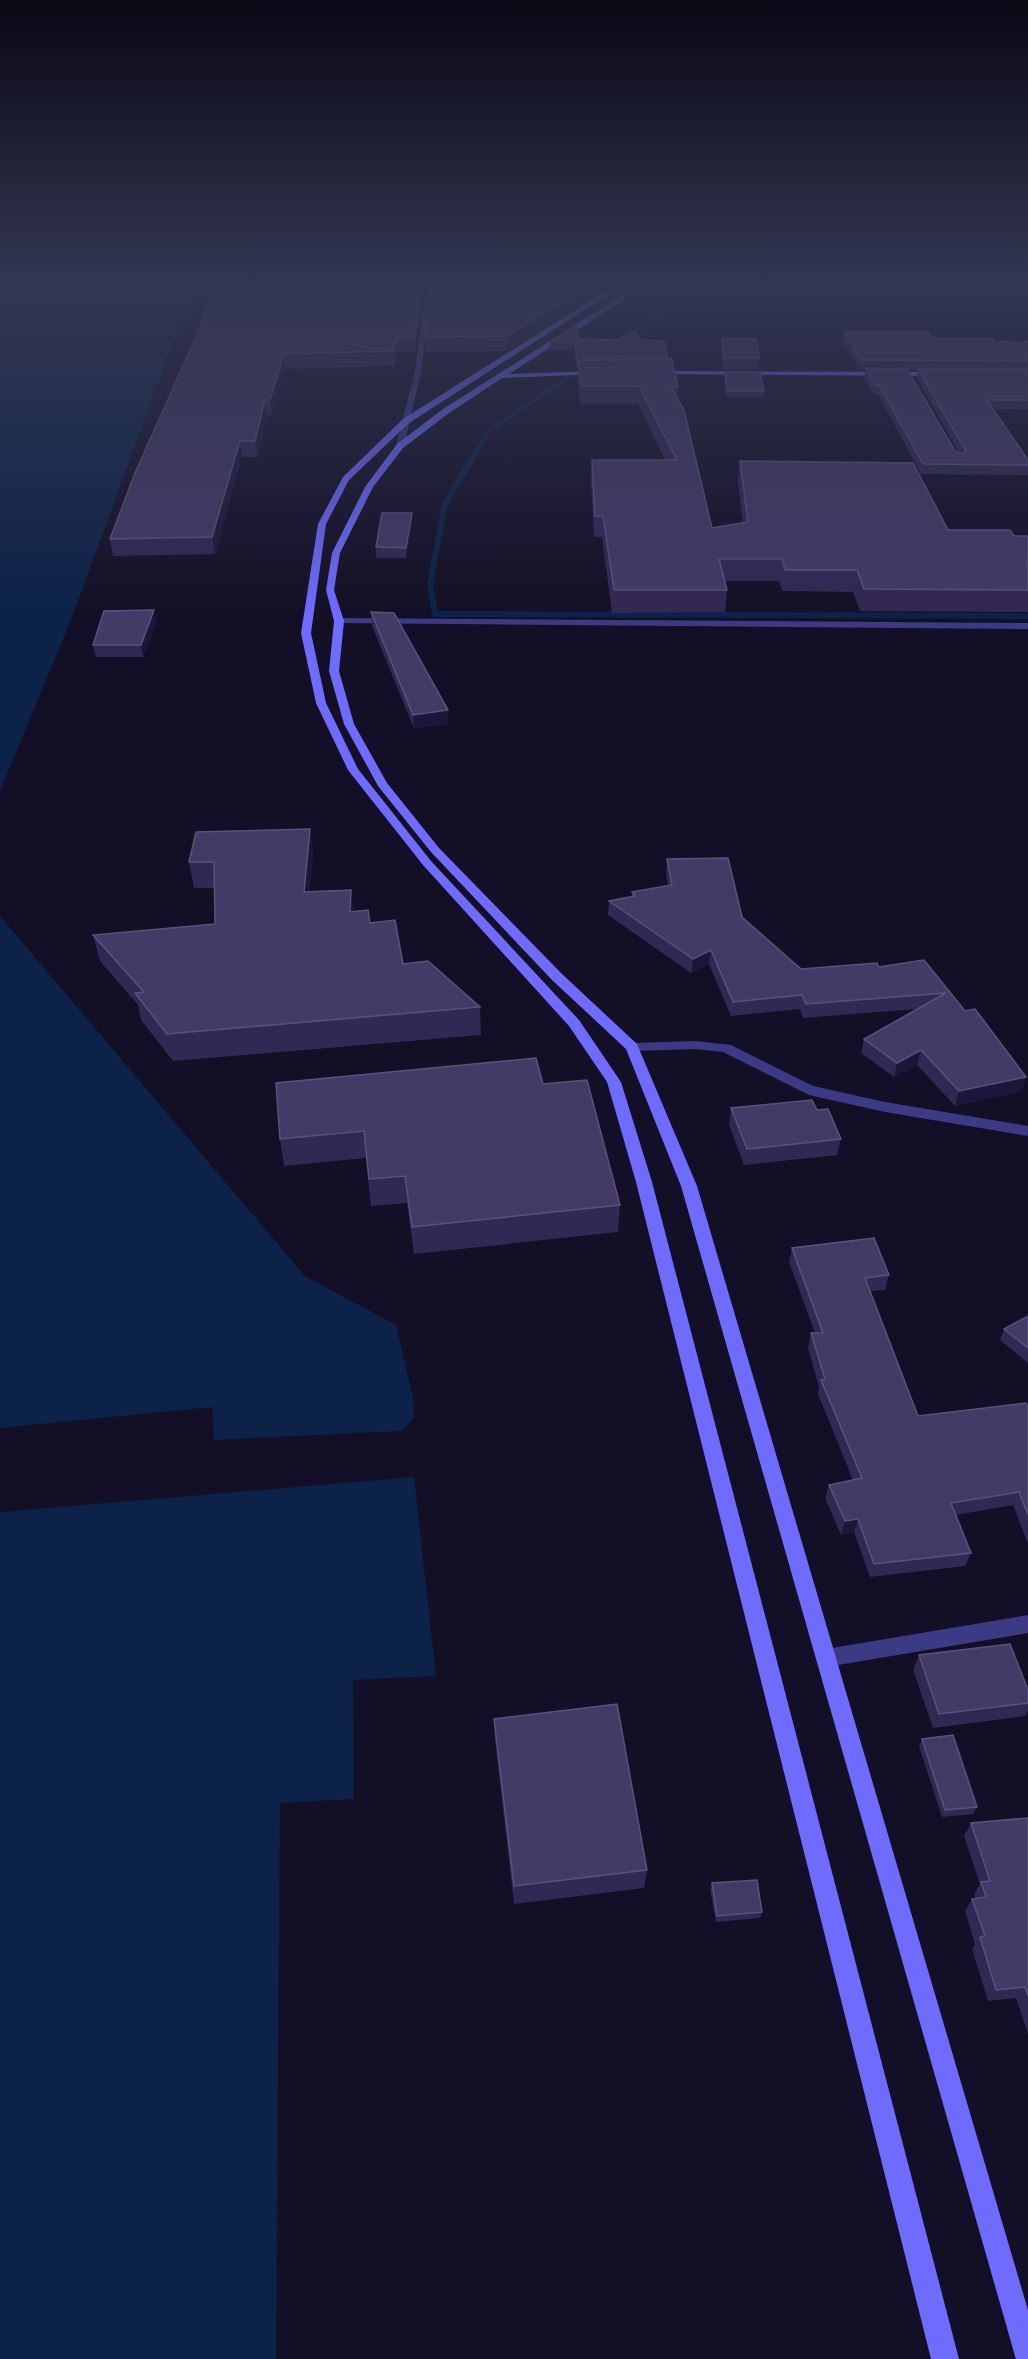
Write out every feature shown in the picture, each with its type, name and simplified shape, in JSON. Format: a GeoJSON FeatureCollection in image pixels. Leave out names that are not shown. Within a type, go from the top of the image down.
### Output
{"type":"FeatureCollection","features":[{"type":"Feature","properties":{"kind":"street"},"geometry":{"type":"LineString","coordinates":[[400,446],[412,395]]}},
{"type":"Feature","properties":{"kind":"street"},"geometry":{"type":"LineString","coordinates":[[447,395],[406,421],[346,479],[322,524],[306,633],[321,703],[354,770],[427,863],[574,1023],[614,1082],[647,1193],[945,2359]]}},
{"type":"Feature","properties":{"kind":"street"},"geometry":{"type":"LineString","coordinates":[[471,395],[446,411],[400,446],[369,487],[336,553],[330,590],[339,621],[334,671],[349,724],[382,784],[443,858],[557,977],[632,1047],[689,1186],[1028,2356]]}},
{"type":"Feature","properties":{"kind":"street"},"geometry":{"type":"LineString","coordinates":[[339,621],[1028,626]]}},
{"type":"Feature","properties":{"kind":"street"},"geometry":{"type":"LineString","coordinates":[[632,1047],[696,1044],[726,1048],[809,1090],[885,1107],[1028,1131]]}},
{"type":"Feature","properties":{"kind":"street"},"geometry":{"type":"LineString","coordinates":[[826,1658],[1028,1624]]}},
{"type":"Feature","properties":{"kind":"water"},"geometry":{"type":"Polygon","coordinates":[[[0,395],[153,395],[71,620],[0,791],[0,395]]]}},
{"type":"Feature","properties":{"kind":"water"},"geometry":{"type":"Polygon","coordinates":[[[0,916],[305,1276],[396,1325],[413,1397],[414,1418],[401,1431],[214,1440],[212,1407],[0,1428],[0,916]]]}},
{"type":"Feature","properties":{"kind":"water"},"geometry":{"type":"Polygon","coordinates":[[[414,1477],[436,1676],[353,1680],[354,1799],[280,1803],[276,2359],[0,2359],[0,1512],[414,1477]]]}},
{"type":"Feature","properties":{"kind":"building"},"geometry":{"type":"Polygon","coordinates":[[[170,395],[271,395],[270,400],[265,400],[255,441],[240,441],[212,537],[110,539],[135,473],[170,395]]]}},
{"type":"Feature","properties":{"kind":"building"},"geometry":{"type":"Polygon","coordinates":[[[644,395],[676,395],[684,410],[712,528],[748,522],[740,461],[913,463],[948,530],[1010,530],[1014,536],[1028,536],[1028,590],[864,589],[857,570],[785,570],[782,559],[719,559],[727,590],[614,590],[603,516],[595,516],[592,460],[677,460],[644,395]]]}},
{"type":"Feature","properties":{"kind":"building"},"geometry":{"type":"Polygon","coordinates":[[[885,395],[922,395],[955,451],[963,454],[966,451],[933,395],[1028,395],[1028,400],[987,400],[1028,460],[1028,465],[923,464],[885,395]]]}},
{"type":"Feature","properties":{"kind":"building"},"geometry":{"type":"Polygon","coordinates":[[[382,513],[412,513],[406,548],[376,547],[382,513]]]}},
{"type":"Feature","properties":{"kind":"building"},"geometry":{"type":"Polygon","coordinates":[[[154,610],[141,645],[93,645],[104,611],[154,610]]]}},
{"type":"Feature","properties":{"kind":"building"},"geometry":{"type":"Polygon","coordinates":[[[371,612],[394,613],[448,710],[413,715],[371,612]]]}},
{"type":"Feature","properties":{"kind":"building"},"geometry":{"type":"Polygon","coordinates":[[[310,829],[304,892],[351,890],[350,912],[368,910],[370,923],[395,920],[403,964],[428,961],[480,1007],[167,1034],[135,993],[144,992],[93,935],[215,924],[214,862],[189,862],[196,832],[310,829]]]}},
{"type":"Feature","properties":{"kind":"building"},"geometry":{"type":"Polygon","coordinates":[[[728,858],[742,917],[801,969],[877,963],[879,967],[924,960],[965,1011],[975,1009],[1026,1077],[959,1091],[921,1050],[897,1063],[864,1039],[946,993],[806,1004],[802,995],[733,1002],[711,950],[693,959],[609,901],[635,896],[632,892],[672,885],[667,859],[728,858]]]}},
{"type":"Feature","properties":{"kind":"building"},"geometry":{"type":"Polygon","coordinates":[[[536,1058],[543,1084],[587,1080],[620,1205],[412,1227],[405,1176],[369,1179],[364,1131],[280,1139],[276,1083],[536,1058]]]}},
{"type":"Feature","properties":{"kind":"building"},"geometry":{"type":"Polygon","coordinates":[[[812,1100],[817,1110],[828,1109],[841,1139],[747,1149],[731,1108],[812,1100]]]}},
{"type":"Feature","properties":{"kind":"building"},"geometry":{"type":"Polygon","coordinates":[[[874,1238],[889,1275],[865,1278],[918,1416],[1026,1403],[1028,1407],[1028,1515],[1019,1492],[951,1503],[971,1553],[874,1564],[858,1519],[845,1521],[829,1485],[862,1478],[821,1380],[825,1379],[811,1333],[823,1333],[792,1248],[874,1238]]]}},
{"type":"Feature","properties":{"kind":"building"},"geometry":{"type":"Polygon","coordinates":[[[1028,1316],[1028,1348],[1004,1329],[1028,1316]]]}},
{"type":"Feature","properties":{"kind":"building"},"geometry":{"type":"Polygon","coordinates":[[[1010,1644],[1028,1690],[1028,1703],[939,1714],[919,1655],[1010,1644]]]}},
{"type":"Feature","properties":{"kind":"building"},"geometry":{"type":"Polygon","coordinates":[[[617,1704],[647,1870],[514,1886],[494,1719],[617,1704]]]}},
{"type":"Feature","properties":{"kind":"building"},"geometry":{"type":"Polygon","coordinates":[[[953,1735],[977,1807],[945,1810],[922,1739],[953,1735]]]}},
{"type":"Feature","properties":{"kind":"building"},"geometry":{"type":"Polygon","coordinates":[[[1028,1818],[1028,1996],[1025,1987],[996,1990],[980,1937],[985,1936],[972,1899],[986,1897],[981,1882],[990,1881],[971,1823],[1028,1818]]]}},
{"type":"Feature","properties":{"kind":"building"},"geometry":{"type":"Polygon","coordinates":[[[757,1880],[762,1912],[717,1916],[712,1883],[757,1880]]]}},
{"type":"Feature","properties":{"kind":"waterway"},"geometry":{"type":"LineString","coordinates":[[476,453],[489,431],[543,395]]}},
{"type":"Feature","properties":{"kind":"waterway"},"geometry":{"type":"LineString","coordinates":[[476,452],[445,504],[430,584],[435,614],[1028,616]]}}]}
